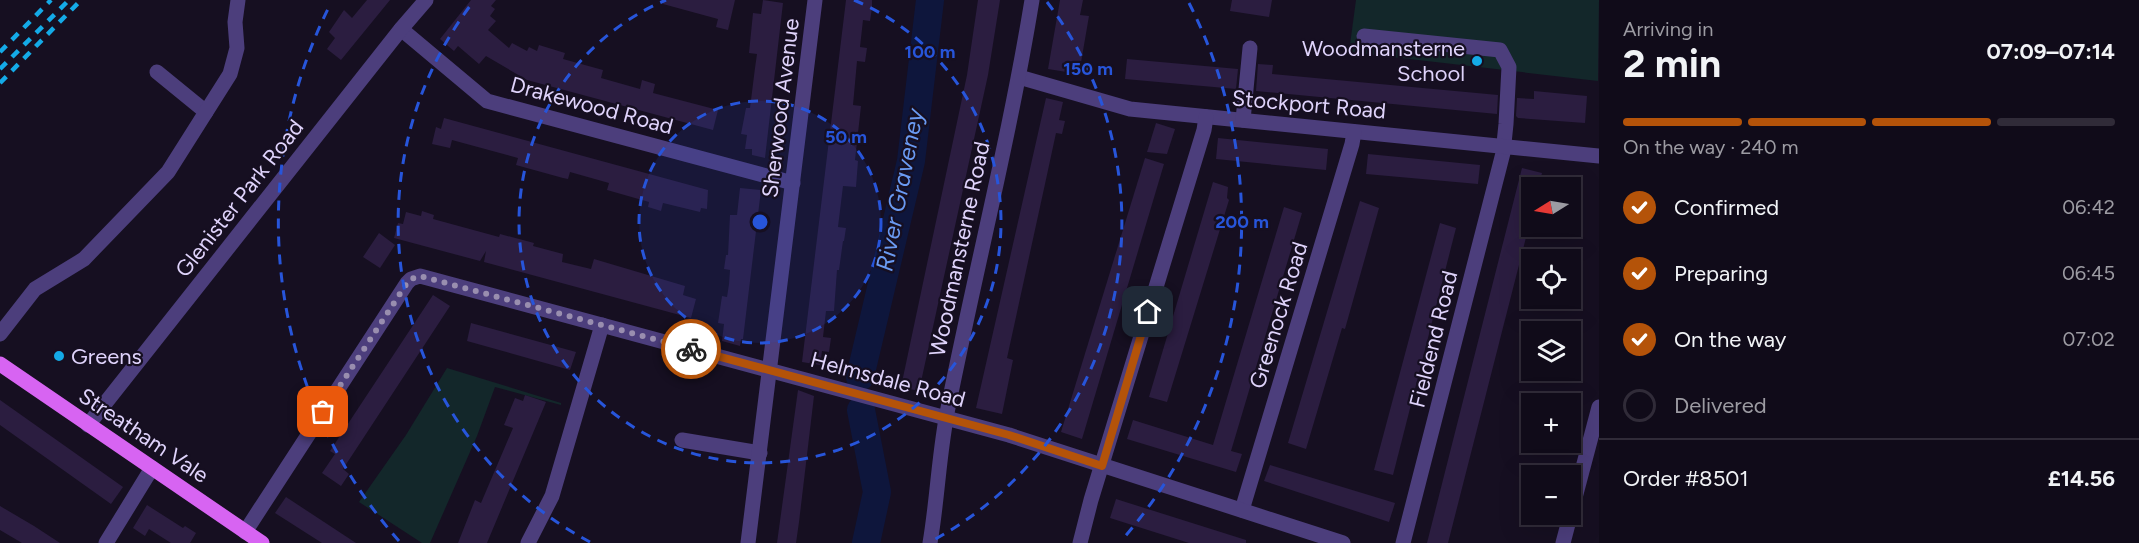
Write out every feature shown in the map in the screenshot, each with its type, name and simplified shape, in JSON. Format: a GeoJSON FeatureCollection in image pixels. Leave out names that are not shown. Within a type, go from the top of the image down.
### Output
{"type":"FeatureCollection","features":[{"type":"Feature","properties":{"kind":"main road","name":"Streatham Vale"},"geometry":{"type":"LineString","coordinates":[[0,364],[262,543]]}},
{"type":"Feature","properties":{"kind":"street"},"geometry":{"type":"LineString","coordinates":[[0,334],[35,289],[84,259],[168,172],[230,74],[237,48],[235,22],[238,0]]}},
{"type":"Feature","properties":{"kind":"street","name":"Glenister Park Road"},"geometry":{"type":"LineString","coordinates":[[88,425],[426,0]]}},
{"type":"Feature","properties":{"kind":"street","name":"Sherwood Avenue"},"geometry":{"type":"LineString","coordinates":[[748,543],[815,0]]}},
{"type":"Feature","properties":{"kind":"street","name":"Woodmansterne Road"},"geometry":{"type":"LineString","coordinates":[[930,543],[937,506],[946,418],[1019,77],[1032,0]]}},
{"type":"Feature","properties":{"kind":"street","name":"Drakewood Road"},"geometry":{"type":"LineString","coordinates":[[401,29],[487,100],[793,183]]}},
{"type":"Feature","properties":{"kind":"street","name":"Fieldend Road"},"geometry":{"type":"LineString","coordinates":[[1364,36],[1500,50],[1509,67],[1504,146],[1403,543]]}},
{"type":"Feature","properties":{"kind":"street"},"geometry":{"type":"LineString","coordinates":[[1243,120],[1251,48]]}},
{"type":"Feature","properties":{"kind":"street"},"geometry":{"type":"LineString","coordinates":[[157,72],[206,112]]}},
{"type":"Feature","properties":{"kind":"street","name":"Stockport Road"},"geometry":{"type":"LineString","coordinates":[[1019,77],[1130,109],[1599,156]]}},
{"type":"Feature","properties":{"kind":"street"},"geometry":{"type":"LineString","coordinates":[[1080,543],[1206,117]]}},
{"type":"Feature","properties":{"kind":"street","name":"Greenock Road"},"geometry":{"type":"LineString","coordinates":[[1242,510],[1354,132]]}},
{"type":"Feature","properties":{"kind":"street","name":"Helmsdale Road"},"geometry":{"type":"LineString","coordinates":[[245,532],[407,283],[415,277],[427,277],[1020,439],[1343,543]]}},
{"type":"Feature","properties":{"kind":"street"},"geometry":{"type":"LineString","coordinates":[[528,543],[552,496],[602,325]]}},
{"type":"Feature","properties":{"kind":"street"},"geometry":{"type":"LineString","coordinates":[[1563,543],[1599,407]]}},
{"type":"Feature","properties":{"kind":"street"},"geometry":{"type":"LineString","coordinates":[[682,440],[760,453]]}},
{"type":"Feature","properties":{"kind":"street"},"geometry":{"type":"LineString","coordinates":[[106,543],[152,468]]}},
{"type":"Feature","properties":{"kind":"green space"},"geometry":{"type":"Polygon","coordinates":[[[1356,0],[1599,0],[1598,81],[1349,52],[1356,0]]]}},
{"type":"Feature","properties":{"kind":"green space"},"geometry":{"type":"Polygon","coordinates":[[[447,368],[561,403],[561,405],[495,387],[477,436],[430,543],[422,543],[359,502],[406,435],[447,368]]]}},
{"type":"Feature","properties":{"kind":"building"},"geometry":{"type":"Polygon","coordinates":[[[367,0],[390,0],[341,60],[327,49],[335,38],[329,32],[344,10],[352,18],[367,0]]]}},
{"type":"Feature","properties":{"kind":"building"},"geometry":{"type":"Polygon","coordinates":[[[471,0],[496,0],[491,6],[495,9],[490,16],[496,21],[488,30],[509,48],[512,43],[527,51],[529,47],[537,51],[539,45],[565,53],[563,59],[603,70],[601,78],[640,89],[642,80],[655,84],[653,93],[718,110],[713,130],[527,80],[486,56],[479,64],[458,46],[454,51],[440,39],[471,0]]]}},
{"type":"Feature","properties":{"kind":"building"},"geometry":{"type":"Polygon","coordinates":[[[664,0],[735,0],[728,30],[716,27],[718,19],[663,4],[664,0]]]}},
{"type":"Feature","properties":{"kind":"building"},"geometry":{"type":"Polygon","coordinates":[[[763,0],[783,3],[765,158],[752,155],[752,149],[745,149],[747,135],[741,134],[746,108],[750,108],[757,54],[749,53],[753,13],[761,14],[763,0]]]}},
{"type":"Feature","properties":{"kind":"building"},"geometry":{"type":"Polygon","coordinates":[[[846,0],[872,0],[872,8],[870,21],[863,20],[860,47],[867,48],[865,62],[857,61],[853,105],[861,106],[855,160],[858,161],[856,187],[843,186],[838,227],[846,228],[839,270],[837,270],[834,311],[826,311],[823,337],[831,338],[829,352],[822,351],[820,365],[802,362],[846,0]]]}},
{"type":"Feature","properties":{"kind":"building"},"geometry":{"type":"Polygon","coordinates":[[[978,0],[1000,0],[988,75],[919,391],[901,387],[967,75],[978,0]]]}},
{"type":"Feature","properties":{"kind":"building"},"geometry":{"type":"Polygon","coordinates":[[[1060,0],[1083,0],[1080,15],[1089,16],[1079,74],[1048,69],[1060,0]]]}},
{"type":"Feature","properties":{"kind":"building"},"geometry":{"type":"Polygon","coordinates":[[[1232,0],[1272,0],[1269,17],[1230,11],[1232,0]]]}},
{"type":"Feature","properties":{"kind":"building"},"geometry":{"type":"Polygon","coordinates":[[[1127,59],[1238,69],[1236,89],[1125,79],[1127,59]]]}},
{"type":"Feature","properties":{"kind":"building"},"geometry":{"type":"Polygon","coordinates":[[[1258,64],[1273,65],[1272,74],[1498,95],[1497,114],[1256,91],[1258,64]]]}},
{"type":"Feature","properties":{"kind":"building"},"geometry":{"type":"Polygon","coordinates":[[[1534,91],[1587,96],[1585,123],[1518,118],[1516,116],[1517,98],[1534,99],[1534,91]]]}},
{"type":"Feature","properties":{"kind":"building"},"geometry":{"type":"Polygon","coordinates":[[[1046,98],[1063,102],[1059,120],[1065,121],[1062,134],[1056,133],[1007,358],[1013,360],[1002,414],[976,408],[1046,98]]]}},
{"type":"Feature","properties":{"kind":"building"},"geometry":{"type":"Polygon","coordinates":[[[444,118],[708,190],[707,209],[701,208],[700,212],[663,203],[661,211],[648,207],[649,202],[607,190],[609,183],[570,172],[568,179],[563,178],[516,165],[518,158],[452,140],[450,148],[432,144],[436,127],[441,129],[444,118]]]}},
{"type":"Feature","properties":{"kind":"building"},"geometry":{"type":"Polygon","coordinates":[[[1156,123],[1175,129],[1167,154],[1147,152],[1156,123]]]}},
{"type":"Feature","properties":{"kind":"building"},"geometry":{"type":"Polygon","coordinates":[[[1218,138],[1328,149],[1326,170],[1216,159],[1218,138]]]}},
{"type":"Feature","properties":{"kind":"building"},"geometry":{"type":"Polygon","coordinates":[[[1368,154],[1480,165],[1478,184],[1366,174],[1368,154]]]}},
{"type":"Feature","properties":{"kind":"building"},"geometry":{"type":"Polygon","coordinates":[[[1145,158],[1164,164],[1082,439],[1061,432],[1145,158]]]}},
{"type":"Feature","properties":{"kind":"building"},"geometry":{"type":"Polygon","coordinates":[[[1522,168],[1542,173],[1541,177],[1521,177],[1521,237],[1526,237],[1523,249],[1521,249],[1521,257],[1448,543],[1427,543],[1522,168]]]}},
{"type":"Feature","properties":{"kind":"building"},"geometry":{"type":"Polygon","coordinates":[[[1213,182],[1228,187],[1227,198],[1229,200],[1167,402],[1149,397],[1213,182]]]}},
{"type":"Feature","properties":{"kind":"building"},"geometry":{"type":"Polygon","coordinates":[[[740,188],[761,190],[743,339],[741,339],[740,346],[722,341],[724,324],[718,323],[722,296],[727,297],[729,284],[730,270],[724,269],[726,255],[728,255],[730,215],[737,215],[740,188]]]}},
{"type":"Feature","properties":{"kind":"building"},"geometry":{"type":"Polygon","coordinates":[[[1360,201],[1379,208],[1345,329],[1342,328],[1306,449],[1288,443],[1360,201]]]}},
{"type":"Feature","properties":{"kind":"building"},"geometry":{"type":"Polygon","coordinates":[[[1284,207],[1302,213],[1231,451],[1242,454],[1236,472],[1127,439],[1133,420],[1213,445],[1284,207]]]}},
{"type":"Feature","properties":{"kind":"building"},"geometry":{"type":"Polygon","coordinates":[[[422,211],[434,215],[433,219],[499,237],[500,234],[534,243],[533,246],[563,254],[562,262],[591,269],[594,259],[685,286],[683,295],[696,299],[691,318],[484,262],[486,251],[480,261],[394,238],[398,223],[403,224],[406,212],[421,216],[422,211]]]}},
{"type":"Feature","properties":{"kind":"building"},"geometry":{"type":"Polygon","coordinates":[[[1440,223],[1456,228],[1393,475],[1374,470],[1440,223]]]}},
{"type":"Feature","properties":{"kind":"building"},"geometry":{"type":"Polygon","coordinates":[[[379,233],[395,245],[380,268],[363,257],[379,233]]]}},
{"type":"Feature","properties":{"kind":"building"},"geometry":{"type":"Polygon","coordinates":[[[433,295],[450,306],[343,469],[349,474],[341,486],[322,473],[335,454],[330,451],[433,295]]]}},
{"type":"Feature","properties":{"kind":"building"},"geometry":{"type":"Polygon","coordinates":[[[471,323],[576,352],[570,370],[467,341],[471,323]]]}},
{"type":"Feature","properties":{"kind":"building"},"geometry":{"type":"Polygon","coordinates":[[[798,390],[814,396],[799,522],[796,543],[777,543],[798,390]]]}},
{"type":"Feature","properties":{"kind":"building"},"geometry":{"type":"Polygon","coordinates":[[[525,395],[546,402],[487,543],[458,543],[475,500],[481,503],[513,428],[504,425],[515,398],[523,401],[525,395]]]}},
{"type":"Feature","properties":{"kind":"building"},"geometry":{"type":"Polygon","coordinates":[[[0,400],[123,487],[111,504],[0,425],[0,400]]]}},
{"type":"Feature","properties":{"kind":"building"},"geometry":{"type":"Polygon","coordinates":[[[1270,465],[1395,503],[1389,522],[1264,481],[1270,465]]]}},
{"type":"Feature","properties":{"kind":"building"},"geometry":{"type":"Polygon","coordinates":[[[286,497],[356,543],[322,543],[275,513],[286,497]]]}},
{"type":"Feature","properties":{"kind":"building"},"geometry":{"type":"Polygon","coordinates":[[[1116,499],[1246,540],[1246,543],[1189,543],[1110,518],[1116,499]]]}},
{"type":"Feature","properties":{"kind":"building"},"geometry":{"type":"Polygon","coordinates":[[[147,505],[183,528],[185,526],[196,533],[190,543],[171,543],[149,529],[145,536],[133,528],[147,505]]]}},
{"type":"Feature","properties":{"kind":"building"},"geometry":{"type":"Polygon","coordinates":[[[0,506],[60,543],[22,543],[0,530],[0,506]]]}},
{"type":"Feature","properties":{"kind":"waterway","name":"River Graveney"},"geometry":{"type":"LineString","coordinates":[[860,377],[911,161],[930,0]]}},
{"type":"Feature","properties":{"kind":"waterway","name":"River Graveney"},"geometry":{"type":"LineString","coordinates":[[861,410],[877,492],[866,543]]}},
{"type":"Feature","properties":{"kind":"railway"},"geometry":{"type":"LineString","coordinates":[[0,52],[51,0]]}},
{"type":"Feature","properties":{"kind":"railway"},"geometry":{"type":"LineString","coordinates":[[0,69],[69,0]]}},
{"type":"Feature","properties":{"kind":"railway"},"geometry":{"type":"LineString","coordinates":[[0,83],[81,0]]}},
{"type":"Feature","properties":{"kind":"way so far"},"geometry":{"type":"LineString","coordinates":[[323,412],[407,283],[420,276],[691,349]]}},
{"type":"Feature","properties":{"kind":"place","name":"Woodmansterne School"},"geometry":{"type":"Point","coordinates":[1477,61]}},
{"type":"Feature","properties":{"kind":"place","name":"Greens"},"geometry":{"type":"Point","coordinates":[59,356]}},
{"type":"Feature","properties":{"kind":"route"},"geometry":{"type":"LineString","coordinates":[[691,349],[1009,435],[1102,466],[1148,312]]}}]}
